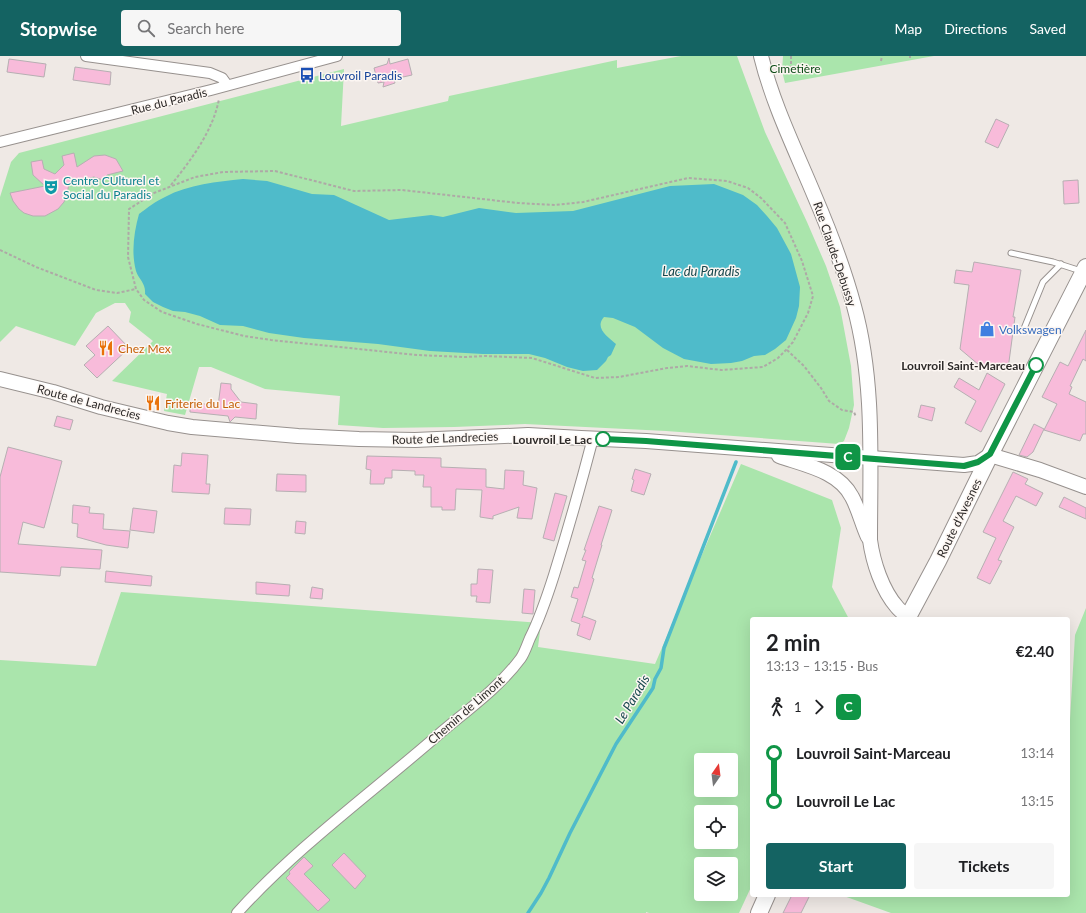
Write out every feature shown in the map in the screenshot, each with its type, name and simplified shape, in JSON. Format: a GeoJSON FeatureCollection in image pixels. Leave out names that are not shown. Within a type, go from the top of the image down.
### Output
{"type":"FeatureCollection","features":[{"type":"Feature","properties":{"kind":"main road","name":"Rue Claude-Debussy"},"geometry":{"type":"LineString","coordinates":[[761,56],[766,79],[788,136],[824,220],[841,265],[854,306],[862,340],[866,368],[870,427],[870,540],[873,560],[886,590],[897,607],[907,617]]}},
{"type":"Feature","properties":{"kind":"main road","name":"Route d'Avesnes"},"geometry":{"type":"LineString","coordinates":[[909,617],[938,561],[990,454],[1085,270]]}},
{"type":"Feature","properties":{"kind":"main road","name":"Route de Landrecies"},"geometry":{"type":"LineString","coordinates":[[0,379],[53,392],[101,407],[168,423],[298,436],[415,440],[528,435],[646,441],[964,466],[978,462],[990,454]]}},
{"type":"Feature","properties":{"kind":"main road"},"geometry":{"type":"LineString","coordinates":[[760,450],[822,471],[834,477],[844,485],[852,497],[870,540]]}},
{"type":"Feature","properties":{"kind":"main road"},"geometry":{"type":"LineString","coordinates":[[990,454],[1086,487]]}},
{"type":"Feature","properties":{"kind":"main road"},"geometry":{"type":"LineString","coordinates":[[758,913],[766,897]]}},
{"type":"Feature","properties":{"kind":"street"},"geometry":{"type":"LineString","coordinates":[[86,56],[210,73],[222,78],[228,85]]}},
{"type":"Feature","properties":{"kind":"street","name":"Rue du Paradis"},"geometry":{"type":"LineString","coordinates":[[0,142],[42,133],[336,56]]}},
{"type":"Feature","properties":{"kind":"street","name":"Chemin de Limont"},"geometry":{"type":"LineString","coordinates":[[237,913],[258,889],[298,852],[387,779],[489,691],[522,657],[541,614],[551,586],[593,438]]}},
{"type":"Feature","properties":{"kind":"lane"},"geometry":{"type":"LineString","coordinates":[[1011,253],[1085,270]]}},
{"type":"Feature","properties":{"kind":"lane"},"geometry":{"type":"LineString","coordinates":[[1023,331],[1043,282],[1061,264]]}},
{"type":"Feature","properties":{"kind":"path"},"geometry":{"type":"LineString","coordinates":[[791,56],[791,72]]}},
{"type":"Feature","properties":{"kind":"path"},"geometry":{"type":"LineString","coordinates":[[881,61],[882,56]]}},
{"type":"Feature","properties":{"kind":"path"},"geometry":{"type":"LineString","coordinates":[[171,186],[195,155],[210,124],[218,104],[219,97]]}},
{"type":"Feature","properties":{"kind":"path"},"geometry":{"type":"LineString","coordinates":[[275,171],[354,191],[402,190],[518,203],[555,205],[583,202],[688,178],[727,181],[748,188],[785,223],[802,262],[813,296],[808,313],[793,342],[778,358],[763,367],[721,370],[687,366],[618,377],[595,378],[532,358],[485,356],[465,357],[417,354],[284,342],[244,336],[197,324],[162,312],[144,300],[136,289],[128,257],[129,209],[154,193],[171,186],[195,177],[222,172],[275,171]]}},
{"type":"Feature","properties":{"kind":"path"},"geometry":{"type":"LineString","coordinates":[[0,250],[36,267],[96,290],[117,293],[136,289]]}},
{"type":"Feature","properties":{"kind":"path"},"geometry":{"type":"LineString","coordinates":[[786,350],[804,366],[821,388],[828,401],[842,410],[854,412],[858,424],[870,427]]}},
{"type":"Feature","properties":{"kind":"green space"},"geometry":{"type":"Polygon","coordinates":[[[681,56],[737,56],[765,132],[826,266],[840,307],[851,366],[854,405],[849,428],[844,441],[839,444],[666,431],[525,424],[383,428],[338,425],[340,396],[265,389],[211,367],[199,367],[185,415],[164,411],[167,394],[112,381],[153,341],[129,322],[131,312],[125,303],[115,303],[96,313],[75,346],[16,326],[0,342],[0,197],[11,162],[19,153],[344,69],[341,126],[448,101],[449,96],[617,60],[617,68],[681,56]]]}},
{"type":"Feature","properties":{"kind":"green space","name":"Cimetière"},"geometry":{"type":"Polygon","coordinates":[[[783,56],[934,56],[785,83],[782,71],[783,56]]]}},
{"type":"Feature","properties":{"kind":"green space"},"geometry":{"type":"Polygon","coordinates":[[[741,464],[832,500],[841,528],[832,587],[848,617],[750,617],[750,889],[739,913],[0,913],[0,660],[96,666],[121,592],[541,623],[538,647],[655,664],[741,464]]]}},
{"type":"Feature","properties":{"kind":"green space"},"geometry":{"type":"Polygon","coordinates":[[[1086,608],[1086,913],[891,913],[847,897],[1070,897],[1070,719],[1075,635],[1086,608]]]}},
{"type":"Feature","properties":{"kind":"water","name":"Lac du Paradis"},"geometry":{"type":"Polygon","coordinates":[[[243,179],[267,181],[312,194],[334,195],[389,220],[431,215],[443,217],[479,208],[516,213],[573,211],[670,186],[714,184],[743,195],[757,205],[777,228],[791,254],[800,287],[799,306],[796,318],[786,340],[765,355],[754,356],[742,361],[731,363],[711,364],[684,359],[663,348],[635,327],[613,318],[604,317],[601,321],[601,329],[616,344],[611,355],[597,370],[583,371],[529,354],[483,354],[430,351],[269,333],[243,326],[220,325],[200,316],[185,312],[173,311],[153,302],[145,294],[144,287],[137,274],[134,264],[134,242],[139,214],[158,200],[184,189],[203,184],[243,179]]]}},
{"type":"Feature","properties":{"kind":"building"},"geometry":{"type":"Polygon","coordinates":[[[389,58],[390,64],[408,59],[412,75],[394,79],[395,83],[383,87],[384,82],[378,83],[374,68],[387,64],[389,58]]]}},
{"type":"Feature","properties":{"kind":"building"},"geometry":{"type":"Polygon","coordinates":[[[9,59],[46,64],[44,77],[7,72],[9,59]]]}},
{"type":"Feature","properties":{"kind":"building"},"geometry":{"type":"Polygon","coordinates":[[[75,67],[111,72],[110,85],[73,80],[75,67]]]}},
{"type":"Feature","properties":{"kind":"building"},"geometry":{"type":"Polygon","coordinates":[[[996,119],[1009,125],[998,148],[985,142],[996,119]]]}},
{"type":"Feature","properties":{"kind":"building","name":"Centre CUlturel et Social du Paradis"},"geometry":{"type":"Polygon","coordinates":[[[74,153],[77,167],[94,156],[105,155],[116,159],[123,171],[107,175],[103,180],[94,177],[69,183],[64,202],[58,209],[45,216],[33,216],[24,213],[19,209],[13,201],[10,193],[45,186],[33,175],[31,162],[42,160],[44,169],[55,174],[64,165],[62,156],[74,153]]]}},
{"type":"Feature","properties":{"kind":"building"},"geometry":{"type":"Polygon","coordinates":[[[1078,180],[1079,203],[1064,204],[1063,181],[1078,180]]]}},
{"type":"Feature","properties":{"kind":"building","name":"Volkswagen"},"geometry":{"type":"Polygon","coordinates":[[[974,262],[1021,270],[1013,317],[1015,317],[1008,369],[979,365],[960,349],[969,285],[954,283],[956,270],[972,272],[974,262]]]}},
{"type":"Feature","properties":{"kind":"building"},"geometry":{"type":"Polygon","coordinates":[[[108,326],[129,348],[97,378],[84,365],[95,355],[86,346],[108,326]]]}},
{"type":"Feature","properties":{"kind":"building"},"geometry":{"type":"Polygon","coordinates":[[[1086,330],[1086,361],[1083,359],[1070,386],[1072,387],[1069,394],[1086,402],[1086,434],[1083,434],[1080,441],[1044,430],[1057,404],[1042,397],[1060,362],[1068,366],[1086,330]]]}},
{"type":"Feature","properties":{"kind":"building"},"geometry":{"type":"Polygon","coordinates":[[[987,373],[1005,384],[981,432],[965,423],[976,401],[954,387],[959,378],[979,390],[987,373]]]}},
{"type":"Feature","properties":{"kind":"building"},"geometry":{"type":"Polygon","coordinates":[[[221,383],[231,384],[231,389],[241,402],[257,404],[256,419],[235,417],[230,422],[228,416],[190,412],[190,402],[218,406],[221,383]]]}},
{"type":"Feature","properties":{"kind":"building"},"geometry":{"type":"Polygon","coordinates":[[[921,405],[935,408],[932,421],[918,417],[921,405]]]}},
{"type":"Feature","properties":{"kind":"building"},"geometry":{"type":"Polygon","coordinates":[[[57,416],[73,420],[70,430],[54,426],[57,416]]]}},
{"type":"Feature","properties":{"kind":"building"},"geometry":{"type":"Polygon","coordinates":[[[1034,424],[1044,429],[1033,452],[1027,457],[1019,455],[1034,424]]]}},
{"type":"Feature","properties":{"kind":"building"},"geometry":{"type":"Polygon","coordinates":[[[8,447],[62,461],[44,528],[23,522],[18,544],[102,550],[100,569],[61,567],[60,576],[0,572],[0,477],[8,447]]]}},
{"type":"Feature","properties":{"kind":"building"},"geometry":{"type":"Polygon","coordinates":[[[182,453],[208,455],[206,484],[210,484],[209,494],[172,492],[174,465],[181,466],[182,453]]]}},
{"type":"Feature","properties":{"kind":"building"},"geometry":{"type":"Polygon","coordinates":[[[367,456],[441,458],[441,467],[486,469],[486,487],[504,489],[505,470],[524,471],[523,485],[537,488],[532,519],[517,518],[519,507],[493,516],[493,519],[480,517],[482,490],[456,489],[455,510],[442,510],[442,507],[431,507],[431,487],[423,487],[424,475],[415,475],[415,471],[392,470],[392,478],[385,478],[384,484],[370,484],[371,470],[366,469],[367,456]]]}},
{"type":"Feature","properties":{"kind":"building"},"geometry":{"type":"Polygon","coordinates":[[[635,469],[651,474],[644,495],[631,491],[635,469]]]}},
{"type":"Feature","properties":{"kind":"building"},"geometry":{"type":"Polygon","coordinates":[[[1013,472],[1028,479],[1025,484],[1043,493],[1036,506],[1016,496],[1003,521],[1014,527],[998,560],[1002,561],[990,584],[977,578],[996,538],[983,532],[1013,472]]]}},
{"type":"Feature","properties":{"kind":"building"},"geometry":{"type":"Polygon","coordinates":[[[277,474],[306,475],[306,492],[276,491],[277,474]]]}},
{"type":"Feature","properties":{"kind":"building"},"geometry":{"type":"Polygon","coordinates":[[[555,493],[567,496],[554,541],[543,538],[555,493]]]}},
{"type":"Feature","properties":{"kind":"building"},"geometry":{"type":"Polygon","coordinates":[[[1064,497],[1086,508],[1086,519],[1059,507],[1064,497]]]}},
{"type":"Feature","properties":{"kind":"building"},"geometry":{"type":"Polygon","coordinates":[[[73,505],[90,507],[89,513],[104,514],[103,529],[130,531],[128,548],[106,545],[77,537],[78,524],[72,523],[73,505]]]}},
{"type":"Feature","properties":{"kind":"building"},"geometry":{"type":"Polygon","coordinates":[[[599,506],[612,510],[601,545],[592,578],[594,579],[582,618],[583,616],[596,621],[590,640],[577,635],[580,624],[571,621],[578,599],[571,597],[574,587],[578,588],[586,561],[582,560],[586,550],[584,550],[599,506]]]}},
{"type":"Feature","properties":{"kind":"building"},"geometry":{"type":"Polygon","coordinates":[[[133,508],[157,511],[154,533],[130,530],[133,508]]]}},
{"type":"Feature","properties":{"kind":"building"},"geometry":{"type":"Polygon","coordinates":[[[225,508],[251,509],[250,525],[224,524],[225,508]]]}},
{"type":"Feature","properties":{"kind":"building"},"geometry":{"type":"Polygon","coordinates":[[[296,521],[306,522],[305,534],[295,533],[296,521]]]}},
{"type":"Feature","properties":{"kind":"building"},"geometry":{"type":"Polygon","coordinates":[[[478,569],[493,570],[490,603],[476,602],[477,596],[471,596],[471,584],[477,584],[478,569]]]}},
{"type":"Feature","properties":{"kind":"building"},"geometry":{"type":"Polygon","coordinates":[[[106,571],[152,576],[151,586],[105,582],[106,571]]]}},
{"type":"Feature","properties":{"kind":"building"},"geometry":{"type":"Polygon","coordinates":[[[256,582],[290,585],[289,596],[256,594],[256,582]]]}},
{"type":"Feature","properties":{"kind":"building"},"geometry":{"type":"Polygon","coordinates":[[[312,587],[323,589],[322,599],[310,598],[312,587]]]}},
{"type":"Feature","properties":{"kind":"building"},"geometry":{"type":"Polygon","coordinates":[[[524,589],[535,590],[533,614],[522,613],[524,589]]]}},
{"type":"Feature","properties":{"kind":"building"},"geometry":{"type":"Polygon","coordinates":[[[344,853],[366,876],[355,889],[332,865],[344,853]]]}},
{"type":"Feature","properties":{"kind":"building"},"geometry":{"type":"Polygon","coordinates":[[[304,857],[313,866],[304,874],[330,900],[318,911],[286,878],[290,874],[289,872],[304,857]]]}},
{"type":"Feature","properties":{"kind":"building"},"geometry":{"type":"Polygon","coordinates":[[[791,897],[809,897],[801,913],[783,913],[791,897]]]}},
{"type":"Feature","properties":{"kind":"waterway","name":"Le Paradis"},"geometry":{"type":"LineString","coordinates":[[528,913],[549,878],[570,833],[616,744],[653,688],[655,679],[661,668],[664,648],[736,462]]}},
{"type":"Feature","properties":{"kind":"bus line","name":"C"},"geometry":{"type":"LineString","coordinates":[[603,439],[646,441],[964,466],[978,462],[990,454],[1036,365]]}},
{"type":"Feature","properties":{"kind":"place","name":"Louvroil Paradis"},"geometry":{"type":"Point","coordinates":[307,75]}},
{"type":"Feature","properties":{"kind":"place","name":"Centre CUlturel et Social du Paradis"},"geometry":{"type":"Point","coordinates":[51,187]}},
{"type":"Feature","properties":{"kind":"place","name":"Volkswagen"},"geometry":{"type":"Point","coordinates":[987,329]}},
{"type":"Feature","properties":{"kind":"place","name":"Chez Mex"},"geometry":{"type":"Point","coordinates":[106,348]}},
{"type":"Feature","properties":{"kind":"place","name":"Louvroil Saint-Marceau"},"geometry":{"type":"Point","coordinates":[1036,365]}},
{"type":"Feature","properties":{"kind":"place","name":"Friterie du Lac"},"geometry":{"type":"Point","coordinates":[153,403]}},
{"type":"Feature","properties":{"kind":"place","name":"Louvroil Le Lac"},"geometry":{"type":"Point","coordinates":[603,439]}}]}
